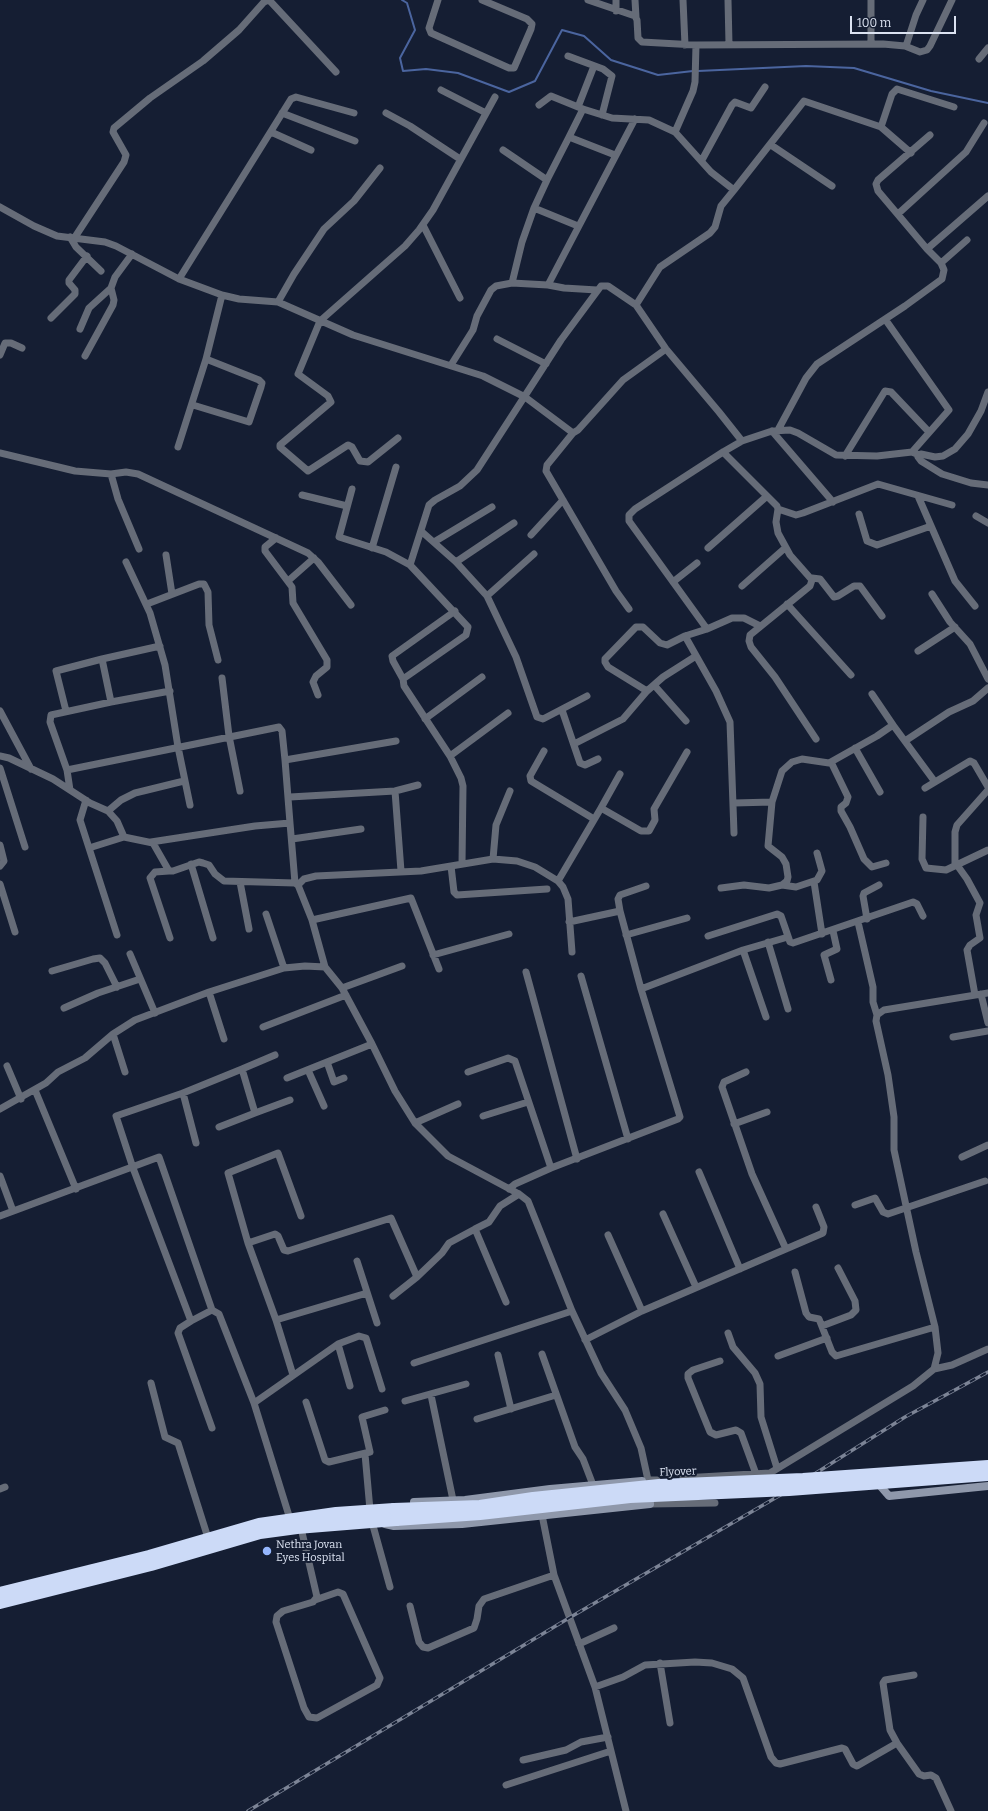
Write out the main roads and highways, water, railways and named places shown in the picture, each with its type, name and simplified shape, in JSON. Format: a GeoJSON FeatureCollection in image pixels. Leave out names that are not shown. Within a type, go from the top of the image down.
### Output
{"type":"FeatureCollection","features":[{"type":"Feature","properties":{"kind":"highway","name":"Flyover"},"geometry":{"type":"LineString","coordinates":[[0,1603],[151,1565],[260,1533],[372,1522],[395,1515],[480,1506],[533,1498],[659,1485],[803,1479],[988,1466]]}},
{"type":"Feature","properties":{"kind":"highway","name":"Flyover"},"geometry":{"type":"LineString","coordinates":[[0,1593],[149,1556],[259,1524],[290,1519],[370,1510],[395,1515],[480,1514],[630,1497],[789,1490],[988,1475]]}},
{"type":"Feature","properties":{"kind":"waterway"},"geometry":{"type":"LineString","coordinates":[[402,0],[407,3],[415,30],[400,58],[403,71],[426,69],[458,73],[509,92],[535,81],[562,30],[584,36],[611,60],[658,75],[693,71]]}},
{"type":"Feature","properties":{"kind":"waterway"},"geometry":{"type":"LineString","coordinates":[[698,71],[806,66],[854,68],[931,91],[988,103]]}},
{"type":"Feature","properties":{"kind":"railway"},"geometry":{"type":"LineString","coordinates":[[248,1811],[569,1618],[789,1490],[905,1417],[988,1372]]}},
{"type":"Feature","properties":{"kind":"place","name":"Nethra Jovan Eyes Hospital"},"geometry":{"type":"Point","coordinates":[267,1551]}}]}
